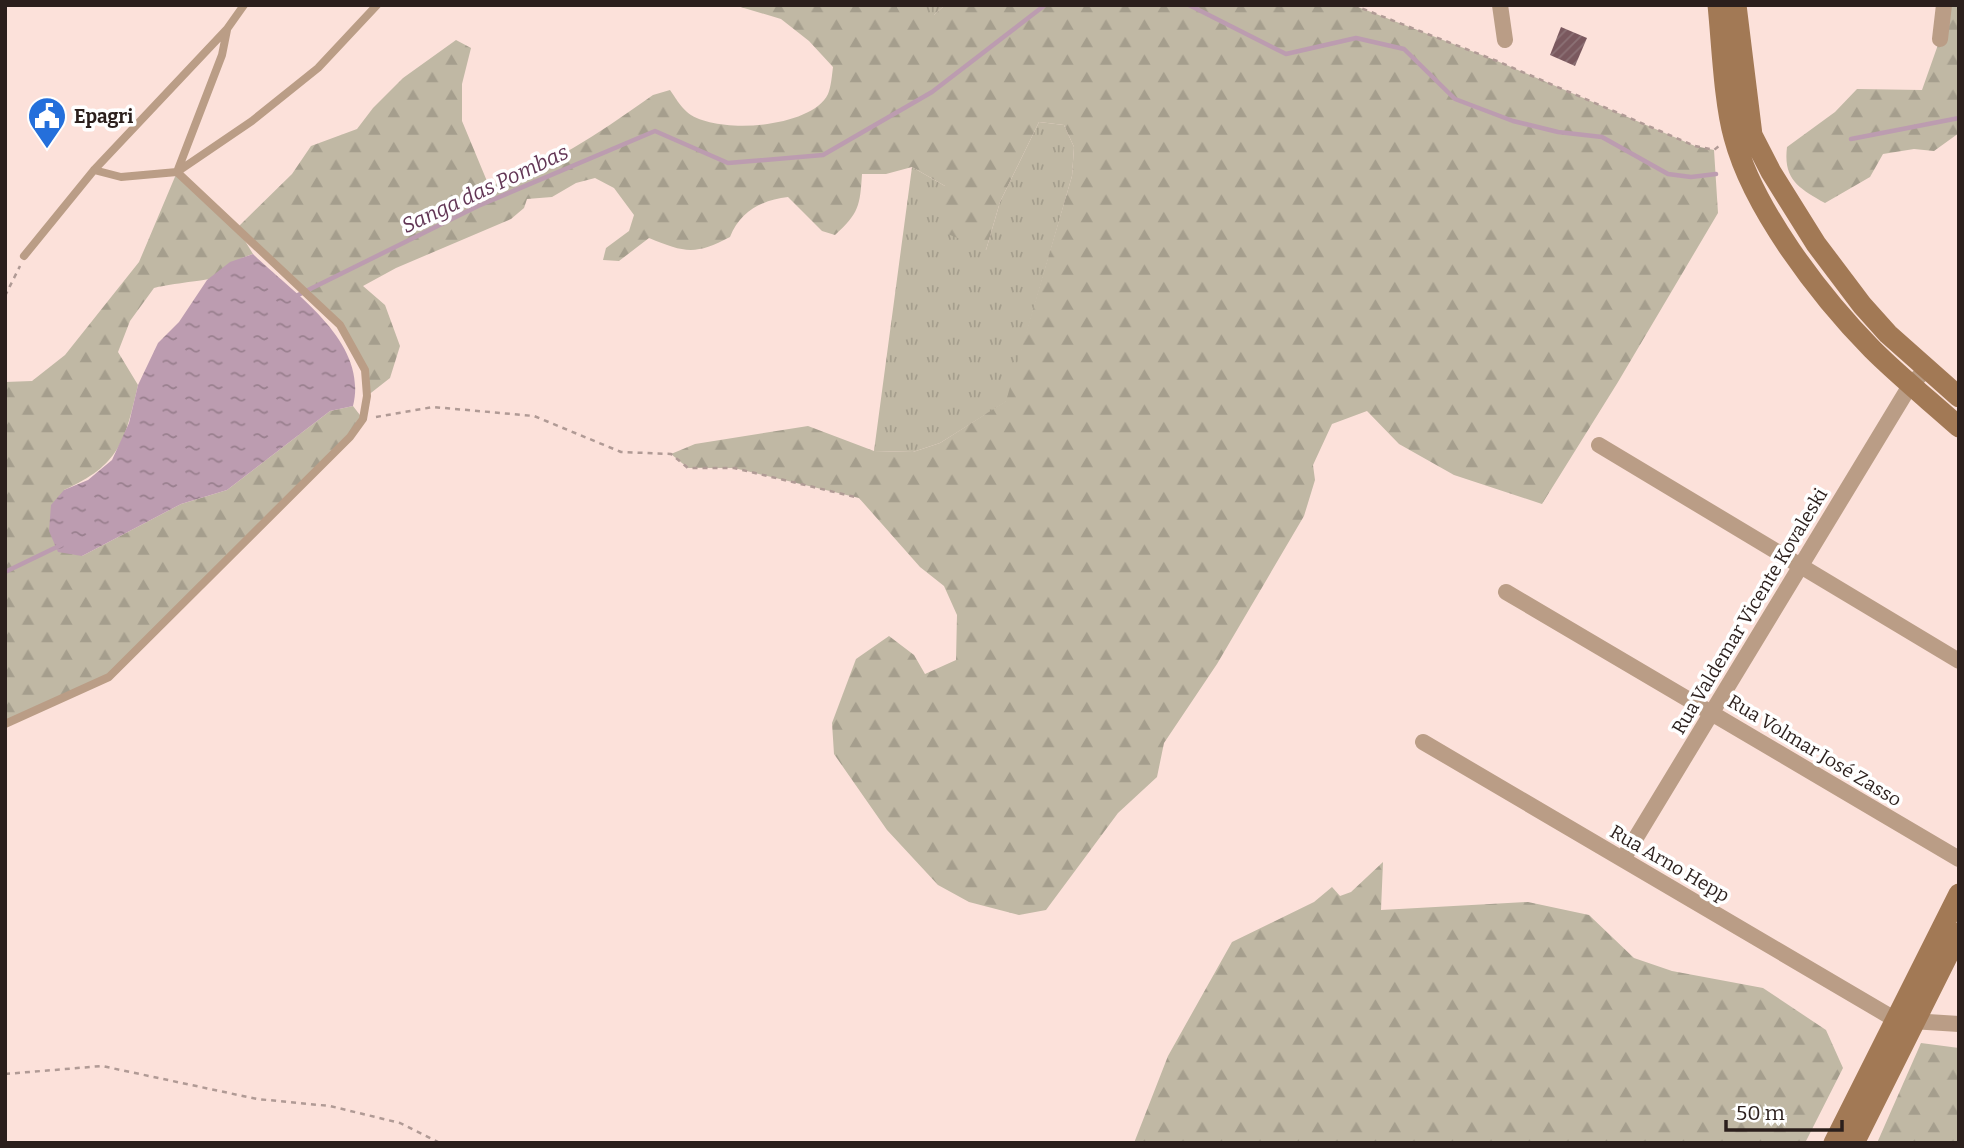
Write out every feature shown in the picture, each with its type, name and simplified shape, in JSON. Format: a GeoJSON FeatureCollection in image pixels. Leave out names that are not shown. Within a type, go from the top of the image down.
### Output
{"type":"FeatureCollection","features":[{"type":"Feature","properties":{"kind":"street"},"geometry":{"type":"LineString","coordinates":[[1500,5],[1504,40]]}},
{"type":"Feature","properties":{"kind":"street"},"geometry":{"type":"LineString","coordinates":[[1718,5],[1752,183],[1798,257],[1846,319],[1872,349],[1959,427]]}},
{"type":"Feature","properties":{"kind":"street"},"geometry":{"type":"LineString","coordinates":[[1736,5],[1743,136],[1838,275],[1888,334],[1959,397]]}},
{"type":"Feature","properties":{"kind":"street"},"geometry":{"type":"LineString","coordinates":[[1940,38],[1944,5]]}},
{"type":"Feature","properties":{"kind":"street","name":"Rua Valdemar Vicente Kovaleski"},"geometry":{"type":"LineString","coordinates":[[1623,859],[1911,384],[1927,369]]}},
{"type":"Feature","properties":{"kind":"street"},"geometry":{"type":"LineString","coordinates":[[1599,445],[1959,661]]}},
{"type":"Feature","properties":{"kind":"street","name":"Rua Volmar José Zasso"},"geometry":{"type":"LineString","coordinates":[[1506,592],[1959,859]]}},
{"type":"Feature","properties":{"kind":"street","name":"Rua Arno Hepp"},"geometry":{"type":"LineString","coordinates":[[1423,742],[1906,1021]]}},
{"type":"Feature","properties":{"kind":"street"},"geometry":{"type":"LineString","coordinates":[[1854,1143],[1959,894]]}},
{"type":"Feature","properties":{"kind":"street"},"geometry":{"type":"LineString","coordinates":[[1833,1143],[1959,933]]}},
{"type":"Feature","properties":{"kind":"street"},"geometry":{"type":"LineString","coordinates":[[1906,1021],[1959,1024]]}},
{"type":"Feature","properties":{"kind":"lane"},"geometry":{"type":"LineString","coordinates":[[24,256],[94,170],[227,29],[244,5]]}},
{"type":"Feature","properties":{"kind":"lane"},"geometry":{"type":"LineString","coordinates":[[94,170],[121,177],[177,172],[252,121],[318,68],[377,5]]}},
{"type":"Feature","properties":{"kind":"lane"},"geometry":{"type":"LineString","coordinates":[[177,172],[222,55],[227,29]]}},
{"type":"Feature","properties":{"kind":"lane"},"geometry":{"type":"LineString","coordinates":[[5,724],[109,677],[350,437],[363,419],[367,396],[365,370],[340,326],[177,172]]}},
{"type":"Feature","properties":{"kind":"path"},"geometry":{"type":"LineString","coordinates":[[1353,5],[1497,61],[1695,146],[1714,150],[1743,136]]}},
{"type":"Feature","properties":{"kind":"path"},"geometry":{"type":"LineString","coordinates":[[5,296],[24,256]]}},
{"type":"Feature","properties":{"kind":"path"},"geometry":{"type":"LineString","coordinates":[[363,419],[433,407],[534,416],[621,452],[671,454],[688,468],[734,468],[859,498]]}},
{"type":"Feature","properties":{"kind":"path"},"geometry":{"type":"LineString","coordinates":[[5,1074],[102,1066],[257,1099],[330,1106],[400,1123],[440,1143]]}},
{"type":"Feature","properties":{"kind":"green space"},"geometry":{"type":"Polygon","coordinates":[[[734,5],[896,5],[901,15],[934,15],[945,5],[1353,5],[1497,61],[1695,146],[1714,150],[1718,213],[1542,504],[1454,475],[1399,444],[1367,411],[1332,424],[1313,465],[1315,480],[1304,516],[1217,664],[1164,743],[1157,777],[1118,813],[1046,910],[1019,915],[969,902],[938,885],[887,830],[834,754],[832,723],[856,659],[889,636],[914,655],[925,674],[956,660],[957,615],[944,586],[920,567],[859,498],[734,468],[688,468],[671,454],[695,444],[808,426],[874,451],[913,452],[940,443],[1006,401],[1072,176],[1074,147],[1064,125],[1039,122],[1000,202],[986,250],[943,232],[945,186],[912,167],[886,174],[862,174],[857,208],[835,235],[822,231],[788,197],[760,204],[739,221],[730,237],[708,247],[681,249],[649,238],[619,261],[603,260],[606,248],[629,231],[634,215],[614,188],[595,178],[576,183],[552,197],[527,199],[524,208],[511,219],[396,268],[363,286],[385,305],[400,346],[390,378],[367,396],[365,370],[340,326],[239,231],[253,254],[234,262],[209,279],[154,288],[130,321],[118,352],[138,385],[124,436],[109,461],[83,481],[64,490],[82,556],[181,504],[227,490],[330,411],[353,406],[363,419],[109,677],[5,724],[5,382],[32,381],[65,355],[139,262],[177,172],[237,228],[292,174],[311,146],[357,129],[373,108],[403,78],[456,40],[471,48],[462,84],[462,121],[489,186],[554,159],[595,135],[653,95],[670,90],[687,112],[718,124],[761,125],[802,115],[818,106],[828,94],[833,67],[809,41],[781,19],[734,5]]]}},
{"type":"Feature","properties":{"kind":"green space"},"geometry":{"type":"Polygon","coordinates":[[[896,5],[945,5],[934,15],[900,15],[896,5]]]}},
{"type":"Feature","properties":{"kind":"green space"},"geometry":{"type":"Polygon","coordinates":[[[1944,5],[1959,5],[1959,133],[1934,151],[1914,149],[1883,154],[1870,177],[1825,203],[1800,187],[1790,175],[1786,158],[1787,147],[1835,112],[1857,89],[1922,90],[1940,39],[1944,5]]]}},
{"type":"Feature","properties":{"kind":"green space"},"geometry":{"type":"Polygon","coordinates":[[[1039,122],[1064,125],[1074,147],[1072,176],[1007,401],[940,443],[913,452],[874,451],[912,167],[945,186],[986,250],[1000,202],[1039,122]]]}},
{"type":"Feature","properties":{"kind":"green space"},"geometry":{"type":"Polygon","coordinates":[[[1383,862],[1381,910],[1528,902],[1589,915],[1634,958],[1672,971],[1763,988],[1826,1030],[1843,1068],[1805,1143],[1134,1143],[1168,1056],[1232,942],[1314,902],[1332,887],[1340,896],[1351,892],[1383,862]]]}},
{"type":"Feature","properties":{"kind":"green space"},"geometry":{"type":"Polygon","coordinates":[[[1921,1043],[1959,1048],[1959,1143],[1877,1143],[1921,1043]]]}},
{"type":"Feature","properties":{"kind":"water"},"geometry":{"type":"Polygon","coordinates":[[[253,254],[307,303],[339,340],[350,360],[355,382],[353,406],[330,411],[227,490],[181,504],[82,556],[58,552],[49,531],[51,505],[64,490],[88,480],[112,460],[129,423],[138,385],[158,343],[179,322],[207,280],[230,262],[253,254]]]}},
{"type":"Feature","properties":{"kind":"building"},"geometry":{"type":"Polygon","coordinates":[[[1561,27],[1587,38],[1575,66],[1550,55],[1561,27]]]}},
{"type":"Feature","properties":{"kind":"waterway","name":"Sanga das Pombas"},"geometry":{"type":"LineString","coordinates":[[294,297],[478,206],[655,131],[728,163],[823,155],[932,92],[1045,5]]}},
{"type":"Feature","properties":{"kind":"waterway","name":"Sanga das Pombas"},"geometry":{"type":"LineString","coordinates":[[1189,5],[1286,54],[1356,38],[1404,49],[1455,99],[1513,121],[1558,132],[1602,137],[1668,174],[1691,177],[1716,174]]}},
{"type":"Feature","properties":{"kind":"waterway","name":"Sanga das Pombas"},"geometry":{"type":"LineString","coordinates":[[1851,139],[1959,118]]}},
{"type":"Feature","properties":{"kind":"waterway","name":"Sanga das Pombas"},"geometry":{"type":"LineString","coordinates":[[5,572],[61,545]]}},
{"type":"Feature","properties":{"kind":"place","name":"Epagri"},"geometry":{"type":"Point","coordinates":[47,150]}}]}
